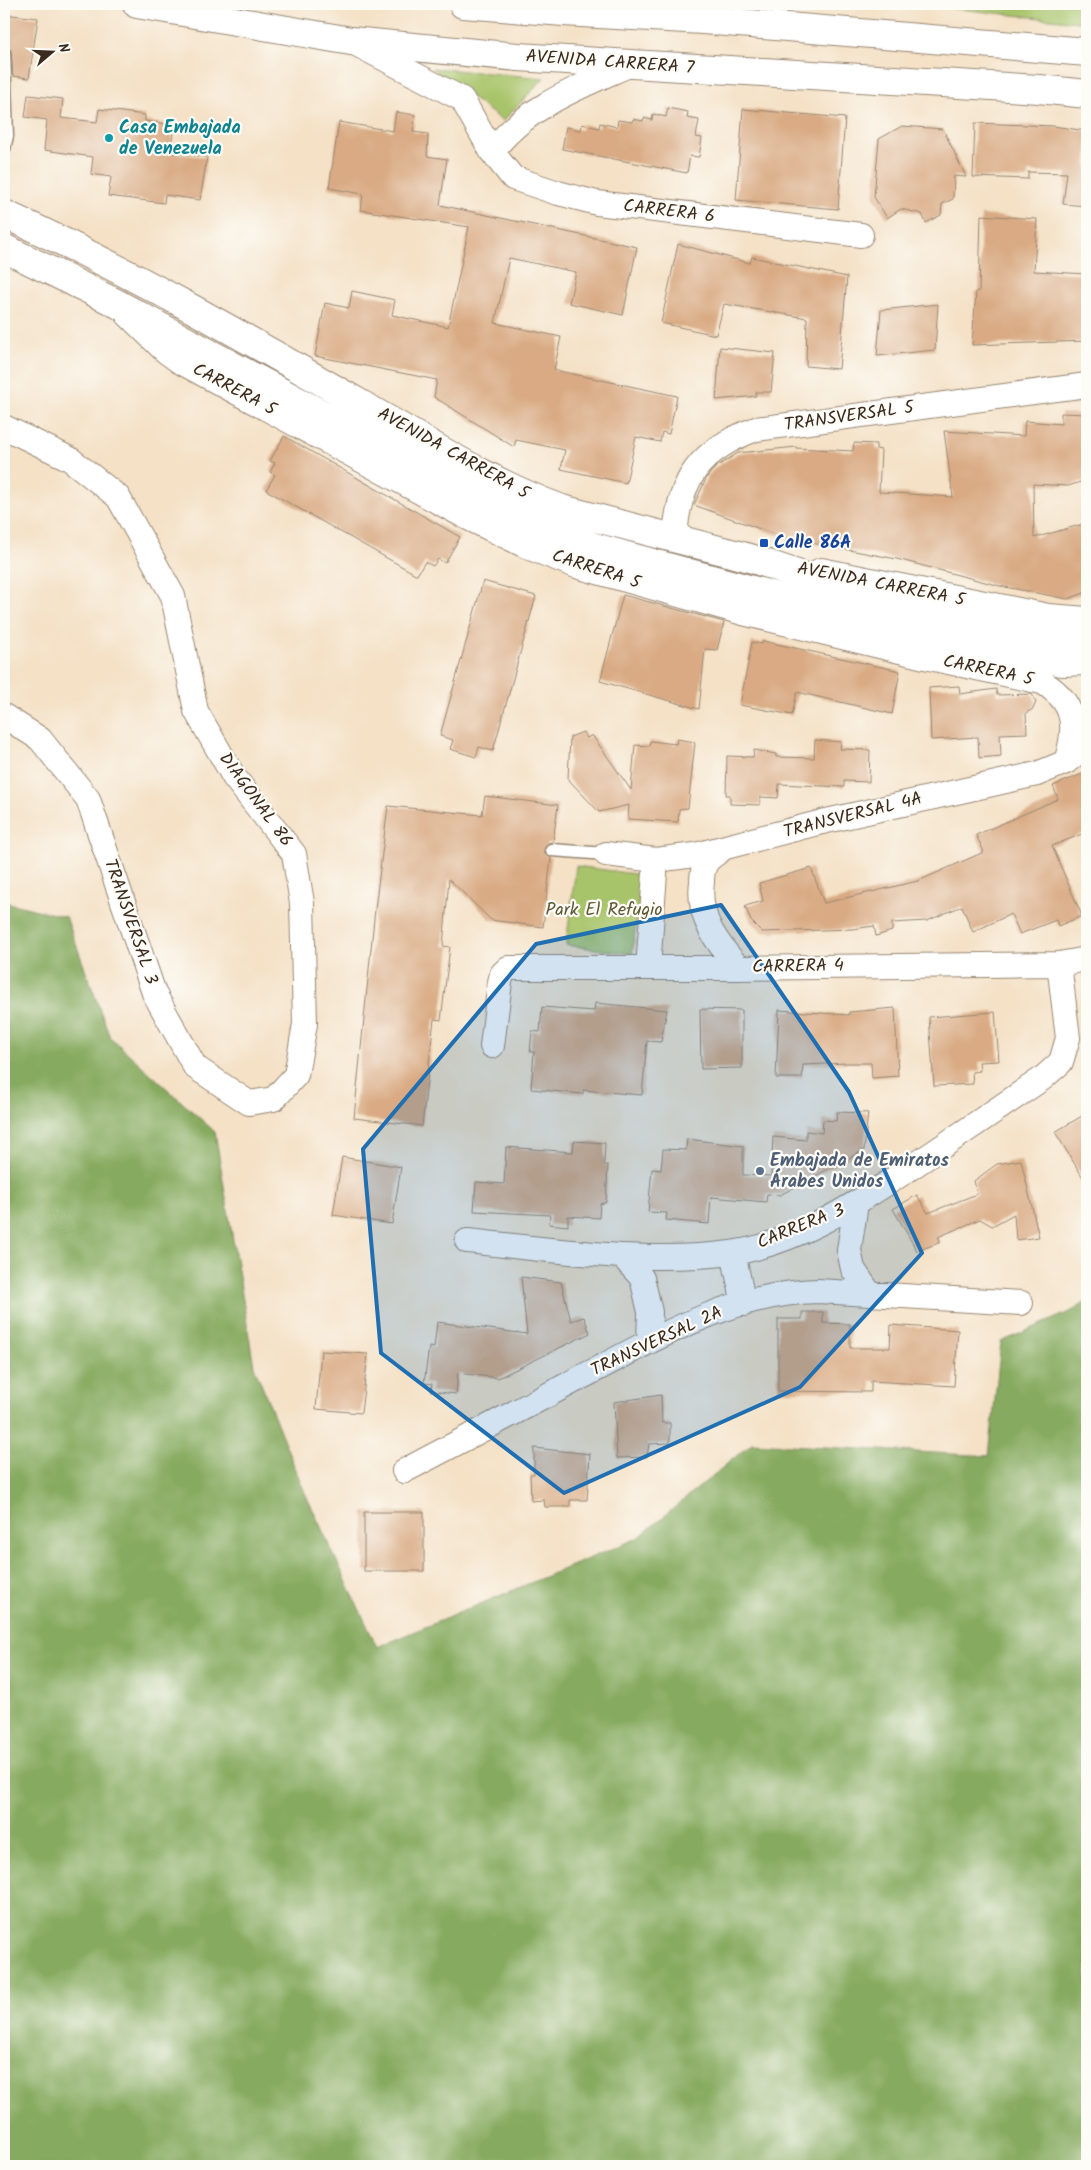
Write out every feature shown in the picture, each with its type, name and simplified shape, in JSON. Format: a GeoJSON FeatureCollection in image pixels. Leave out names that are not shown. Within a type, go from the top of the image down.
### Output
{"type":"FeatureCollection","features":[{"type":"Feature","properties":{"kind":"main road","name":"AVENIDA CARRERA 7"},"geometry":{"type":"LineString","coordinates":[[137,4],[351,41],[518,57],[1039,89],[1087,94]]}},
{"type":"Feature","properties":{"kind":"main road"},"geometry":{"type":"LineString","coordinates":[[463,4],[703,20],[1087,52]]}},
{"type":"Feature","properties":{"kind":"main road","name":"AVENIDA CARRERA 5"},"geometry":{"type":"LineString","coordinates":[[4,214],[67,243],[154,288],[500,484],[562,509],[750,558],[1048,618],[1087,621]]}},
{"type":"Feature","properties":{"kind":"main road","name":"AVENIDA CARRERA 5"},"geometry":{"type":"LineString","coordinates":[[4,248],[116,304],[496,508],[546,530],[627,556],[914,633],[1062,662],[1087,661]]}},
{"type":"Feature","properties":{"kind":"main road"},"geometry":{"type":"LineString","coordinates":[[750,558],[877,601],[953,620],[1039,637],[1087,640]]}},
{"type":"Feature","properties":{"kind":"street","name":"CARRERA 6"},"geometry":{"type":"LineString","coordinates":[[351,41],[462,99],[492,152],[513,178],[558,193],[597,203],[861,235]]}},
{"type":"Feature","properties":{"kind":"street"},"geometry":{"type":"LineString","coordinates":[[492,152],[509,132],[528,116],[550,103],[632,64]]}},
{"type":"Feature","properties":{"kind":"street","name":"CARRERA 5"},"geometry":{"type":"LineString","coordinates":[[116,304],[164,350],[179,361],[466,517],[530,548],[576,566],[743,613],[925,657],[1042,682],[1057,691],[1067,705],[1071,719],[1070,748],[1066,762]]}},
{"type":"Feature","properties":{"kind":"street","name":"TRANSVERSAL 5"},"geometry":{"type":"LineString","coordinates":[[675,538],[677,513],[686,484],[700,464],[717,447],[736,437],[763,428],[1087,385]]}},
{"type":"Feature","properties":{"kind":"street","name":"DIAGONAL 86"},"geometry":{"type":"LineString","coordinates":[[4,427],[70,458],[118,496],[173,596],[196,711],[234,777],[294,854],[302,902],[305,1024],[296,1075],[274,1099]]}},
{"type":"Feature","properties":{"kind":"street","name":"TRANSVERSAL 3"},"geometry":{"type":"LineString","coordinates":[[4,716],[40,739],[88,799],[154,993],[195,1067],[249,1103],[274,1099]]}},
{"type":"Feature","properties":{"kind":"street","name":"TRANSVERSAL 4A"},"geometry":{"type":"LineString","coordinates":[[606,854],[656,860],[721,850],[831,820],[1036,774],[1066,762],[1074,756],[1087,739]]}},
{"type":"Feature","properties":{"kind":"street"},"geometry":{"type":"LineString","coordinates":[[721,850],[706,862],[701,890],[703,910],[709,928],[720,946],[740,968]]}},
{"type":"Feature","properties":{"kind":"street"},"geometry":{"type":"LineString","coordinates":[[648,968],[656,860]]}},
{"type":"Feature","properties":{"kind":"street","name":"CARRERA 4"},"geometry":{"type":"LineString","coordinates":[[492,1046],[500,982],[502,974],[508,968],[740,968],[1059,964],[1087,960]]}},
{"type":"Feature","properties":{"kind":"street","name":"CARRERA 3"},"geometry":{"type":"LineString","coordinates":[[467,1241],[623,1257],[679,1257],[732,1252],[772,1243],[838,1214],[856,1204],[1043,1078],[1061,1062],[1068,1038],[1059,964]]}},
{"type":"Feature","properties":{"kind":"street"},"geometry":{"type":"LineString","coordinates":[[856,1204],[849,1250],[853,1269],[870,1294]]}},
{"type":"Feature","properties":{"kind":"street"},"geometry":{"type":"LineString","coordinates":[[732,1252],[744,1304]]}},
{"type":"Feature","properties":{"kind":"street"},"geometry":{"type":"LineString","coordinates":[[623,1257],[642,1278],[650,1312],[649,1342]]}},
{"type":"Feature","properties":{"kind":"street","name":"TRANSVERSAL 2A"},"geometry":{"type":"LineString","coordinates":[[404,1471],[649,1342],[706,1316],[744,1304],[791,1292],[818,1291],[1021,1303]]}},
{"type":"Feature","properties":{"kind":"lane"},"geometry":{"type":"LineString","coordinates":[[4,54],[7,136],[4,149]]}},
{"type":"Feature","properties":{"kind":"lane"},"geometry":{"type":"LineString","coordinates":[[552,850],[606,854]]}},
{"type":"Feature","properties":{"kind":"highlighted area"},"geometry":{"type":"Polygon","coordinates":[[[721,905],[849,1092],[922,1253],[800,1387],[564,1493],[381,1353],[363,1149],[536,944],[721,905]]]}},
{"type":"Feature","properties":{"kind":"green space"},"geometry":{"type":"Polygon","coordinates":[[[912,4],[1087,4],[1087,23],[912,4]]]}},
{"type":"Feature","properties":{"kind":"green space"},"geometry":{"type":"Polygon","coordinates":[[[432,68],[544,78],[503,121],[432,68]]]}},
{"type":"Feature","properties":{"kind":"green space","name":"Park El Refugio"},"geometry":{"type":"Polygon","coordinates":[[[576,866],[642,875],[632,954],[566,945],[576,866]]]}},
{"type":"Feature","properties":{"kind":"green space"},"geometry":{"type":"Polygon","coordinates":[[[4,902],[66,917],[110,1037],[215,1132],[254,1366],[305,1493],[377,1647],[638,1538],[752,1443],[989,1456],[1001,1342],[1076,1309],[1087,1301],[1087,2166],[4,2166],[4,902]]]}},
{"type":"Feature","properties":{"kind":"building"},"geometry":{"type":"Polygon","coordinates":[[[4,14],[38,18],[29,78],[13,76],[11,50],[4,46],[4,14]]]}},
{"type":"Feature","properties":{"kind":"building","name":"Casa Embajada de Venezuela"},"geometry":{"type":"Polygon","coordinates":[[[28,95],[63,99],[61,118],[97,122],[99,109],[145,115],[145,121],[174,125],[170,153],[207,157],[200,200],[165,195],[164,203],[108,196],[111,177],[91,174],[93,157],[44,150],[47,120],[25,117],[28,95]]]}},
{"type":"Feature","properties":{"kind":"building"},"geometry":{"type":"Polygon","coordinates":[[[668,108],[688,112],[687,118],[699,120],[696,137],[702,138],[699,157],[690,156],[687,173],[562,149],[566,127],[581,130],[582,124],[599,128],[600,123],[617,127],[618,120],[632,122],[633,119],[643,121],[644,118],[652,120],[653,114],[666,117],[668,108]]]}},
{"type":"Feature","properties":{"kind":"building"},"geometry":{"type":"Polygon","coordinates":[[[743,109],[845,118],[838,209],[736,200],[743,109]]]}},
{"type":"Feature","properties":{"kind":"building"},"geometry":{"type":"Polygon","coordinates":[[[396,112],[415,115],[413,132],[428,134],[427,156],[447,159],[440,205],[637,247],[623,315],[569,303],[576,272],[509,258],[495,323],[561,337],[554,370],[677,396],[669,434],[662,432],[660,442],[636,437],[626,483],[561,469],[565,450],[516,440],[514,447],[434,397],[437,380],[315,356],[325,303],[349,308],[352,291],[395,300],[392,315],[448,327],[469,227],[361,210],[363,194],[329,188],[339,122],[393,131],[396,112]]]}},
{"type":"Feature","properties":{"kind":"building"},"geometry":{"type":"Polygon","coordinates":[[[975,123],[1053,126],[1087,131],[1087,206],[1063,204],[1067,173],[1028,172],[1028,179],[973,177],[975,123]]]}},
{"type":"Feature","properties":{"kind":"building"},"geometry":{"type":"Polygon","coordinates":[[[902,126],[943,129],[966,177],[954,176],[953,199],[942,204],[941,215],[926,223],[922,214],[901,209],[887,218],[874,197],[879,139],[902,126]]]}},
{"type":"Feature","properties":{"kind":"building"},"geometry":{"type":"Polygon","coordinates":[[[981,215],[1037,219],[1034,271],[1087,274],[1087,341],[972,345],[976,291],[979,292],[981,215]]]}},
{"type":"Feature","properties":{"kind":"building"},"geometry":{"type":"Polygon","coordinates":[[[678,244],[750,263],[752,257],[847,277],[839,369],[806,366],[807,318],[724,304],[716,335],[661,323],[678,244]]]}},
{"type":"Feature","properties":{"kind":"building"},"geometry":{"type":"Polygon","coordinates":[[[938,304],[935,350],[877,356],[881,310],[938,304]]]}},
{"type":"Feature","properties":{"kind":"building"},"geometry":{"type":"Polygon","coordinates":[[[720,347],[775,353],[771,392],[756,392],[756,396],[716,400],[720,347]]]}},
{"type":"Feature","properties":{"kind":"building"},"geometry":{"type":"Polygon","coordinates":[[[1061,413],[1087,414],[1087,480],[1068,486],[1033,484],[1034,538],[1087,523],[1087,592],[1068,599],[1000,586],[897,559],[785,538],[694,505],[707,477],[716,467],[738,453],[796,447],[853,451],[854,443],[876,444],[876,449],[881,450],[879,492],[953,497],[944,431],[1024,436],[1025,421],[1061,424],[1061,413]]]}},
{"type":"Feature","properties":{"kind":"building"},"geometry":{"type":"Polygon","coordinates":[[[284,436],[460,537],[445,563],[438,559],[433,566],[425,562],[417,575],[266,490],[275,475],[270,472],[275,463],[270,461],[284,436]]]}},
{"type":"Feature","properties":{"kind":"building"},"geometry":{"type":"Polygon","coordinates":[[[483,581],[536,596],[493,751],[479,747],[476,757],[450,749],[453,740],[440,736],[483,581]]]}},
{"type":"Feature","properties":{"kind":"building"},"geometry":{"type":"Polygon","coordinates":[[[623,595],[724,622],[717,650],[705,649],[699,709],[600,681],[623,595]]]}},
{"type":"Feature","properties":{"kind":"building"},"geometry":{"type":"Polygon","coordinates":[[[763,641],[900,671],[892,714],[797,692],[792,715],[740,705],[752,642],[762,644],[763,641]]]}},
{"type":"Feature","properties":{"kind":"building"},"geometry":{"type":"Polygon","coordinates":[[[959,686],[960,694],[996,689],[997,695],[1032,694],[1036,702],[1033,709],[1026,713],[1027,733],[1000,734],[1001,756],[979,758],[978,737],[931,740],[929,688],[959,686]]]}},
{"type":"Feature","properties":{"kind":"building"},"geometry":{"type":"Polygon","coordinates":[[[583,732],[587,738],[592,735],[631,790],[635,745],[649,746],[650,741],[676,744],[677,739],[695,742],[688,808],[679,809],[678,822],[628,819],[629,805],[599,812],[568,779],[570,737],[583,732]]]}},
{"type":"Feature","properties":{"kind":"building"},"geometry":{"type":"Polygon","coordinates":[[[815,740],[841,742],[840,749],[870,750],[869,782],[844,781],[844,787],[779,784],[778,798],[760,797],[760,805],[730,804],[730,795],[726,795],[727,756],[753,757],[754,750],[776,754],[776,757],[814,758],[815,740]]]}},
{"type":"Feature","properties":{"kind":"building"},"geometry":{"type":"Polygon","coordinates":[[[1087,772],[1087,832],[1052,846],[1082,916],[1058,926],[1056,920],[1020,934],[1011,914],[973,932],[962,906],[927,921],[892,923],[892,931],[876,936],[874,926],[853,929],[762,932],[751,921],[745,906],[763,901],[759,883],[811,868],[824,903],[918,881],[984,852],[976,835],[1058,799],[1053,786],[1087,772]]]}},
{"type":"Feature","properties":{"kind":"building"},"geometry":{"type":"Polygon","coordinates":[[[485,796],[558,805],[553,842],[548,843],[544,849],[545,854],[551,858],[543,927],[491,920],[449,879],[443,946],[450,947],[441,1020],[434,1019],[422,1126],[354,1118],[375,909],[388,806],[482,815],[485,796]]]}},
{"type":"Feature","properties":{"kind":"building"},"geometry":{"type":"Polygon","coordinates":[[[595,1003],[667,1010],[661,1042],[647,1041],[642,1095],[583,1090],[583,1094],[531,1089],[534,1052],[530,1052],[532,1031],[540,1032],[542,1007],[594,1011],[595,1003]]]}},
{"type":"Feature","properties":{"kind":"building"},"geometry":{"type":"Polygon","coordinates":[[[895,1008],[898,1076],[872,1078],[871,1063],[847,1063],[803,1065],[802,1078],[776,1078],[779,1010],[849,1015],[849,1012],[895,1008]]]}},
{"type":"Feature","properties":{"kind":"building"},"geometry":{"type":"Polygon","coordinates":[[[700,1009],[742,1010],[742,1068],[701,1069],[700,1009]]]}},
{"type":"Feature","properties":{"kind":"building"},"geometry":{"type":"Polygon","coordinates":[[[995,1012],[999,1061],[979,1062],[980,1071],[972,1072],[973,1084],[934,1086],[929,1017],[995,1012]]]}},
{"type":"Feature","properties":{"kind":"building"},"geometry":{"type":"Polygon","coordinates":[[[837,1112],[868,1113],[864,1150],[780,1195],[767,1194],[766,1202],[711,1197],[709,1224],[666,1220],[667,1213],[648,1212],[652,1169],[661,1170],[663,1149],[686,1150],[687,1139],[743,1146],[743,1175],[771,1176],[773,1137],[806,1140],[806,1131],[822,1133],[823,1120],[836,1121],[837,1112]]]}},
{"type":"Feature","properties":{"kind":"building"},"geometry":{"type":"Polygon","coordinates":[[[1087,1113],[1087,1184],[1055,1132],[1087,1113]]]}},
{"type":"Feature","properties":{"kind":"building"},"geometry":{"type":"Polygon","coordinates":[[[574,1141],[605,1143],[604,1165],[608,1165],[606,1202],[600,1204],[599,1218],[568,1216],[568,1226],[549,1224],[550,1215],[474,1211],[476,1182],[504,1184],[506,1147],[573,1152],[574,1141]]]}},
{"type":"Feature","properties":{"kind":"building"},"geometry":{"type":"Polygon","coordinates":[[[342,1157],[401,1167],[392,1224],[333,1215],[342,1157]]]}},
{"type":"Feature","properties":{"kind":"building"},"geometry":{"type":"Polygon","coordinates":[[[1021,1160],[1039,1237],[1016,1240],[1014,1214],[992,1226],[980,1219],[938,1237],[941,1242],[917,1251],[893,1209],[917,1195],[928,1213],[977,1194],[974,1181],[997,1164],[1021,1160]]]}},
{"type":"Feature","properties":{"kind":"building"},"geometry":{"type":"Polygon","coordinates":[[[521,1277],[561,1282],[571,1321],[584,1317],[590,1333],[498,1378],[458,1373],[456,1394],[431,1391],[432,1384],[424,1383],[429,1347],[434,1348],[437,1322],[527,1334],[521,1277]]]}},
{"type":"Feature","properties":{"kind":"building"},"geometry":{"type":"Polygon","coordinates":[[[802,1312],[823,1312],[823,1323],[850,1324],[850,1348],[890,1348],[891,1325],[958,1330],[954,1386],[871,1381],[871,1392],[778,1391],[778,1319],[802,1319],[802,1312]]]}},
{"type":"Feature","properties":{"kind":"building"},"geometry":{"type":"Polygon","coordinates":[[[321,1351],[368,1354],[361,1413],[316,1409],[321,1351]]]}},
{"type":"Feature","properties":{"kind":"building"},"geometry":{"type":"Polygon","coordinates":[[[661,1395],[662,1423],[670,1423],[670,1443],[649,1444],[647,1457],[617,1458],[614,1402],[661,1395]]]}},
{"type":"Feature","properties":{"kind":"building"},"geometry":{"type":"Polygon","coordinates":[[[534,1448],[590,1454],[587,1500],[570,1500],[570,1507],[545,1507],[544,1500],[531,1501],[530,1474],[534,1474],[534,1448]]]}},
{"type":"Feature","properties":{"kind":"building"},"geometry":{"type":"Polygon","coordinates":[[[364,1512],[424,1512],[424,1571],[364,1571],[364,1512]]]}},
{"type":"Feature","properties":{"kind":"place","name":"Casa Embajada de Venezuela"},"geometry":{"type":"Point","coordinates":[109,138]}},
{"type":"Feature","properties":{"kind":"place","name":"Calle 86A"},"geometry":{"type":"Point","coordinates":[764,543]}},
{"type":"Feature","properties":{"kind":"place","name":"Embajada de Emiratos Árabes Unidos"},"geometry":{"type":"Point","coordinates":[760,1171]}}]}
